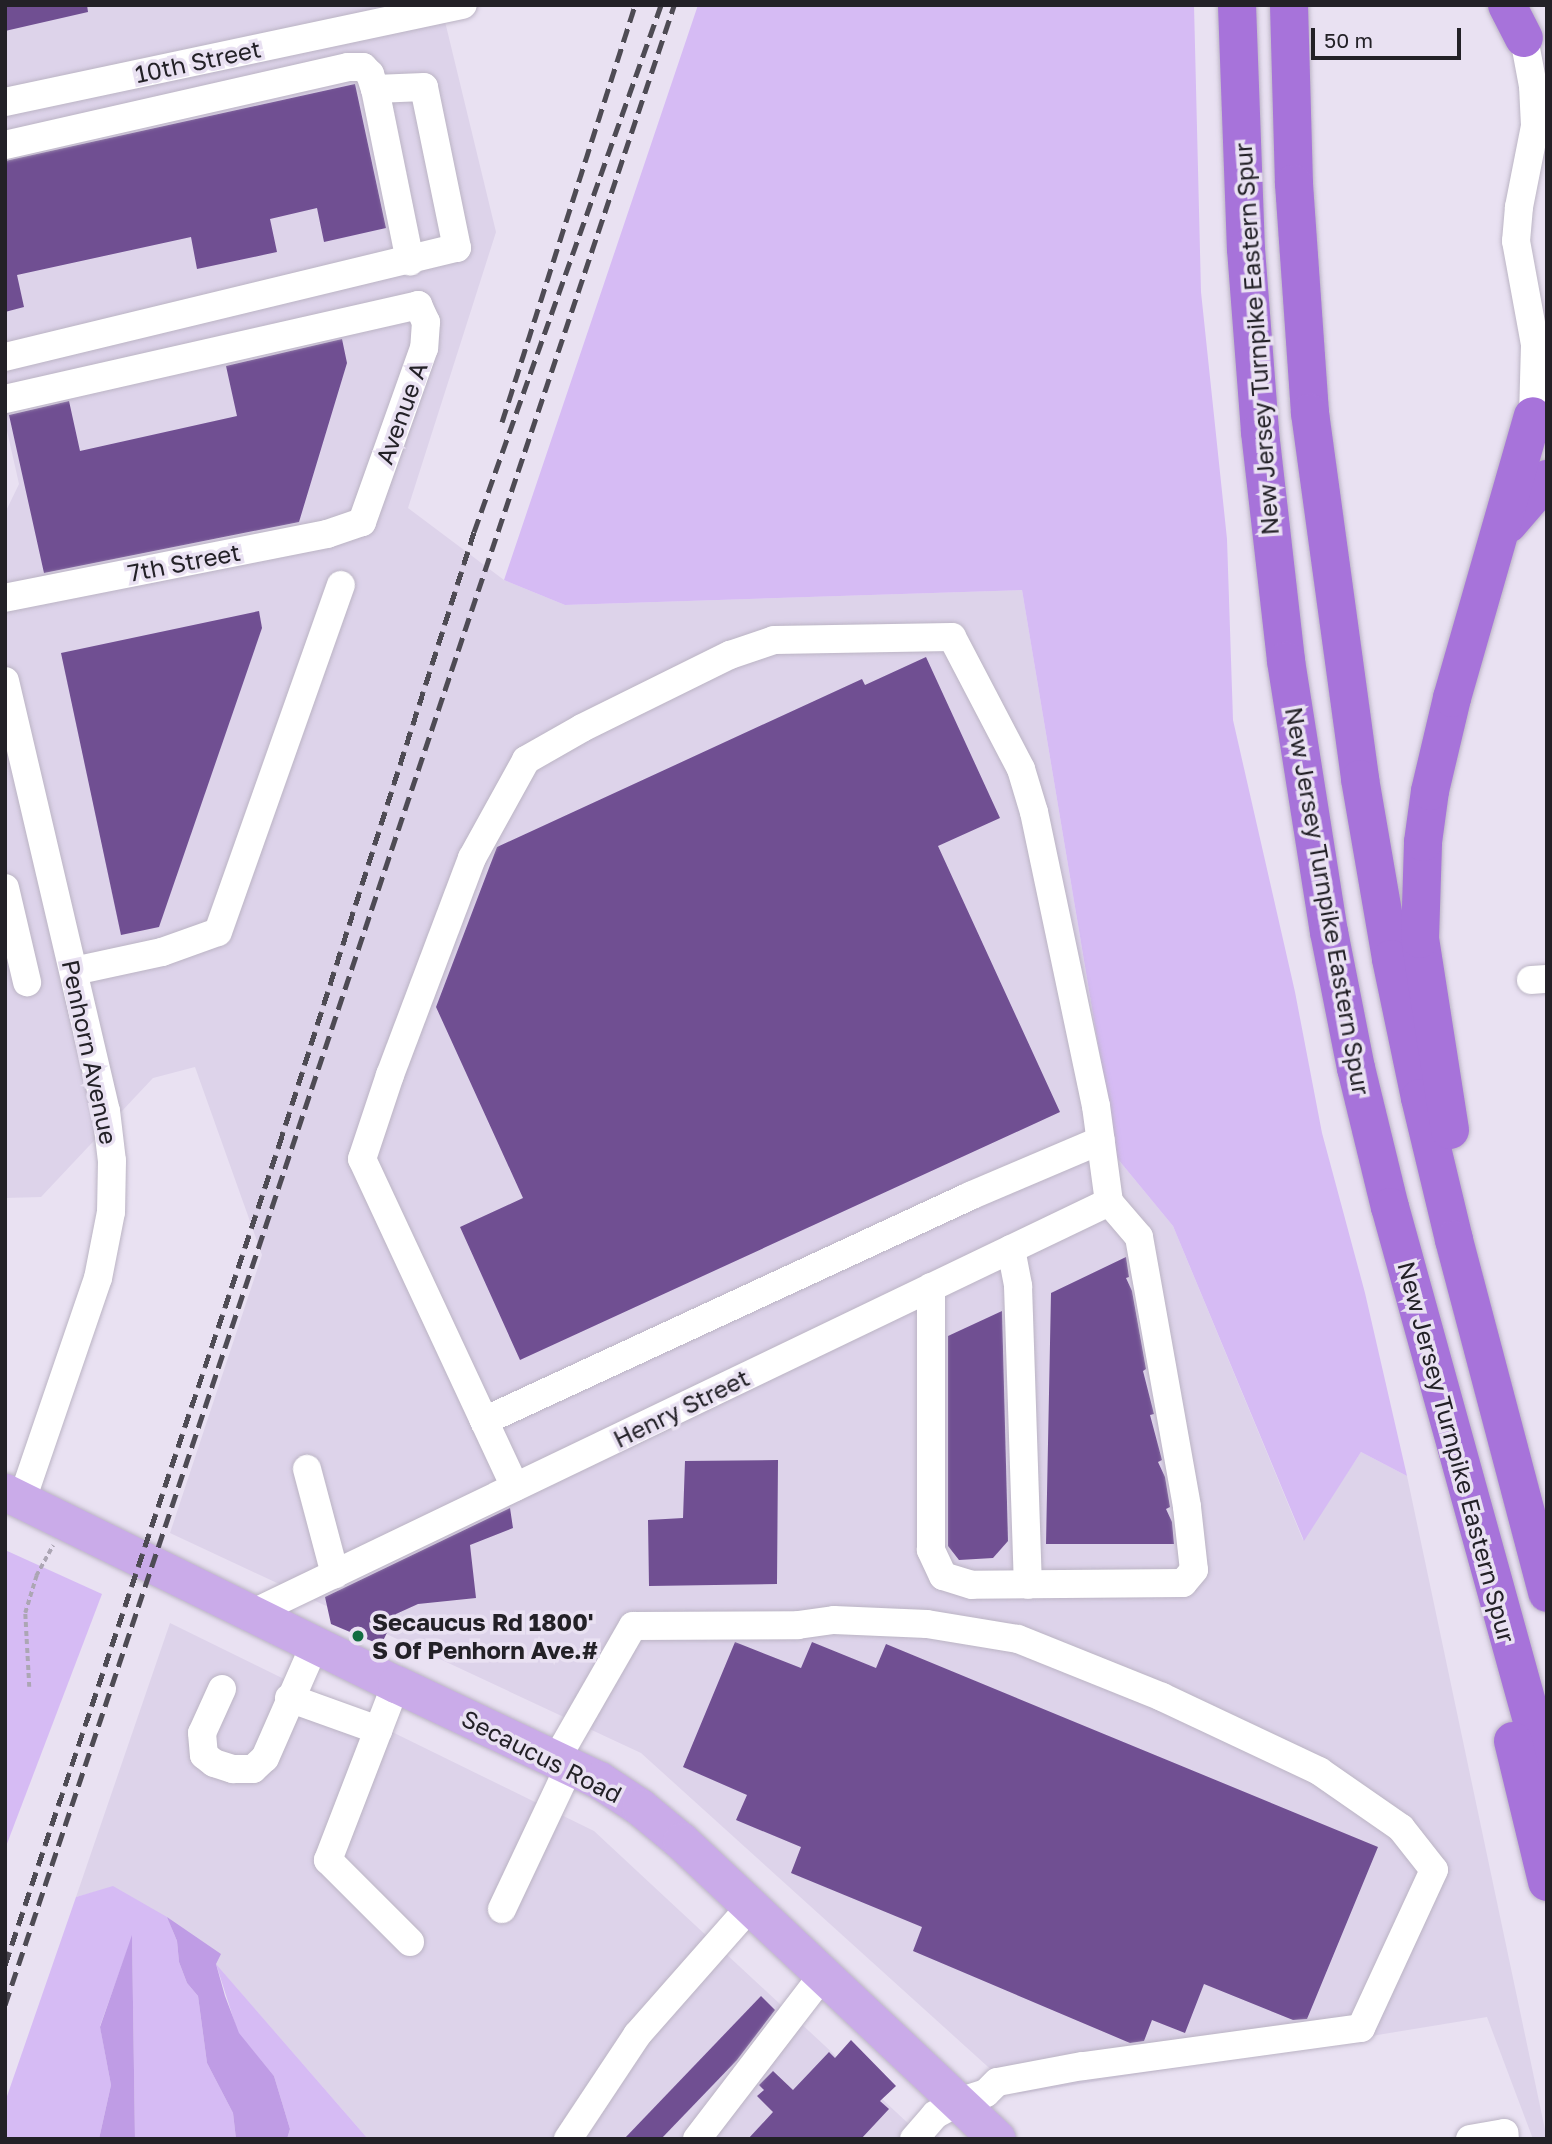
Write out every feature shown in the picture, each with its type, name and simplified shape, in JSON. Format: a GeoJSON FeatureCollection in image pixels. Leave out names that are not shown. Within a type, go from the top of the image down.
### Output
{"type":"FeatureCollection","features":[{"type":"Feature","properties":{"kind":"highway","name":"New Jersey Turnpike Eastern Spur"},"geometry":{"type":"LineString","coordinates":[[1237,5],[1244,215],[1255,375],[1275,569],[1306,796],[1329,932],[1366,1110],[1493,1585],[1547,1775]]}},
{"type":"Feature","properties":{"kind":"highway","name":"New Jersey Turnpike Eastern Spur"},"geometry":{"type":"LineString","coordinates":[[1289,5],[1294,184],[1302,322],[1333,600],[1391,959],[1423,1110],[1474,1320],[1547,1593]]}},
{"type":"Feature","properties":{"kind":"highway"},"geometry":{"type":"LineString","coordinates":[[1474,1320],[1440,1051],[1422,958],[1420,890],[1425,829],[1436,767],[1533,416]]}},
{"type":"Feature","properties":{"kind":"highway"},"geometry":{"type":"LineString","coordinates":[[1500,534],[1547,479]]}},
{"type":"Feature","properties":{"kind":"highway"},"geometry":{"type":"LineString","coordinates":[[1493,1585],[1512,1734],[1547,1882]]}},
{"type":"Feature","properties":{"kind":"main road","name":"Secaucus Road"},"geometry":{"type":"LineString","coordinates":[[13,1496],[396,1684],[471,1706],[640,1807],[681,1840],[997,2139]]}},
{"type":"Feature","properties":{"kind":"street","name":"10th Street"},"geometry":{"type":"LineString","coordinates":[[5,102],[399,14],[463,5]]}},
{"type":"Feature","properties":{"kind":"street"},"geometry":{"type":"LineString","coordinates":[[1516,22],[1547,73]]}},
{"type":"Feature","properties":{"kind":"street"},"geometry":{"type":"LineString","coordinates":[[1516,22],[1535,96],[1540,135],[1516,228],[1518,261],[1537,360],[1533,416]]}},
{"type":"Feature","properties":{"kind":"street"},"geometry":{"type":"LineString","coordinates":[[5,145],[348,67],[363,67],[370,74],[375,89],[410,261]]}},
{"type":"Feature","properties":{"kind":"street"},"geometry":{"type":"LineString","coordinates":[[5,357],[457,248],[424,87],[375,89]]}},
{"type":"Feature","properties":{"kind":"street","name":"Avenue A"},"geometry":{"type":"LineString","coordinates":[[5,399],[418,305],[426,322],[424,348],[362,522]]}},
{"type":"Feature","properties":{"kind":"street"},"geometry":{"type":"LineString","coordinates":[[1533,416],[1547,377]]}},
{"type":"Feature","properties":{"kind":"street","name":"7th Street"},"geometry":{"type":"LineString","coordinates":[[5,598],[327,534],[362,522]]}},
{"type":"Feature","properties":{"kind":"street"},"geometry":{"type":"LineString","coordinates":[[74,971],[162,952],[218,932],[341,585]]}},
{"type":"Feature","properties":{"kind":"street"},"geometry":{"type":"LineString","coordinates":[[515,1488],[362,1159],[390,1075],[472,858],[526,760],[582,728],[730,654],[774,640],[952,638],[1021,769],[1034,812],[1101,1140],[1109,1202],[1139,1237],[1187,1507],[1194,1570],[1182,1583],[972,1585],[943,1576],[931,1550],[931,1287]]}},
{"type":"Feature","properties":{"kind":"street","name":"Penhorn Avenue"},"geometry":{"type":"LineString","coordinates":[[5,681],[108,1119],[112,1161],[111,1212],[98,1278],[13,1496]]}},
{"type":"Feature","properties":{"kind":"street"},"geometry":{"type":"LineString","coordinates":[[5,888],[27,982]]}},
{"type":"Feature","properties":{"kind":"street"},"geometry":{"type":"LineString","coordinates":[[484,1421],[970,1196],[1101,1140]]}},
{"type":"Feature","properties":{"kind":"street","name":"Henry Street"},"geometry":{"type":"LineString","coordinates":[[253,1613],[1109,1202]]}},
{"type":"Feature","properties":{"kind":"street"},"geometry":{"type":"LineString","coordinates":[[1011,1249],[1018,1297],[1028,1585]]}},
{"type":"Feature","properties":{"kind":"street"},"geometry":{"type":"LineString","coordinates":[[307,1469],[335,1574]]}},
{"type":"Feature","properties":{"kind":"street"},"geometry":{"type":"LineString","coordinates":[[502,1909],[564,1762],[633,1626],[798,1625],[834,1620],[927,1624],[1018,1639],[1162,1697],[1319,1771],[1401,1828],[1434,1870],[1361,2028],[1082,2066],[997,2082],[986,2093],[959,2102],[935,2115],[914,2139]]}},
{"type":"Feature","properties":{"kind":"street"},"geometry":{"type":"LineString","coordinates":[[222,1689],[202,1733],[204,1755],[214,1763],[233,1769],[253,1769],[265,1758],[289,1698],[315,1644]]}},
{"type":"Feature","properties":{"kind":"street"},"geometry":{"type":"LineString","coordinates":[[396,1684],[328,1860],[410,1942]]}},
{"type":"Feature","properties":{"kind":"street"},"geometry":{"type":"LineString","coordinates":[[289,1698],[378,1730]]}},
{"type":"Feature","properties":{"kind":"street"},"geometry":{"type":"LineString","coordinates":[[568,2139],[637,2035],[750,1907]]}},
{"type":"Feature","properties":{"kind":"street"},"geometry":{"type":"LineString","coordinates":[[697,2139],[822,1976]]}},
{"type":"Feature","properties":{"kind":"street"},"geometry":{"type":"LineString","coordinates":[[1470,2139],[1504,2133],[1505,2139]]}},
{"type":"Feature","properties":{"kind":"path"},"geometry":{"type":"LineString","coordinates":[[29,1687],[25,1613],[36,1576],[66,1521]]}},
{"type":"Feature","properties":{"kind":"shaded area"},"geometry":{"type":"Polygon","coordinates":[[[5,5],[441,5],[496,232],[408,508],[504,580],[565,605],[1022,590],[1117,1158],[1173,1226],[1303,1540],[1361,1452],[1407,1476],[1547,2139],[1533,2139],[1487,2017],[1018,2094],[641,1753],[170,1533],[262,1255],[195,1067],[153,1078],[41,1197],[5,1198],[5,513],[19,484],[5,422],[5,5]]]}},
{"type":"Feature","properties":{"kind":"shaded area"},"geometry":{"type":"Polygon","coordinates":[[[698,5],[1194,5],[1201,292],[1227,539],[1233,720],[1295,992],[1322,1133],[1365,1293],[1407,1476],[1361,1452],[1304,1541],[1173,1226],[1117,1158],[1022,590],[565,605],[504,580],[698,5]]]}},
{"type":"Feature","properties":{"kind":"shaded area"},"geometry":{"type":"Polygon","coordinates":[[[5,1550],[102,1594],[5,1849],[5,1550]]]}},
{"type":"Feature","properties":{"kind":"shaded area"},"geometry":{"type":"Polygon","coordinates":[[[170,1623],[594,1831],[925,2139],[368,2139],[207,1954],[113,1887],[76,1897],[170,1623]]]}},
{"type":"Feature","properties":{"kind":"shaded area"},"geometry":{"type":"Polygon","coordinates":[[[113,1886],[167,1917],[177,1941],[179,1962],[187,1983],[198,1996],[207,2063],[233,2113],[236,2139],[135,2139],[132,1937],[100,2026],[111,2085],[99,2139],[5,2139],[5,2102],[76,1897],[113,1886]]]}},
{"type":"Feature","properties":{"kind":"shaded area"},"geometry":{"type":"Polygon","coordinates":[[[167,1917],[221,1954],[216,1964],[225,1996],[239,2033],[274,2076],[290,2129],[287,2139],[236,2139],[233,2113],[207,2063],[198,1996],[187,1983],[179,1962],[177,1941],[167,1917]]]}},
{"type":"Feature","properties":{"kind":"shaded area"},"geometry":{"type":"Polygon","coordinates":[[[132,1935],[135,2139],[99,2139],[111,2085],[100,2027],[132,1935]]]}},
{"type":"Feature","properties":{"kind":"shaded area"},"geometry":{"type":"Polygon","coordinates":[[[216,1964],[368,2139],[287,2139],[290,2129],[274,2076],[238,2033],[216,1964]]]}},
{"type":"Feature","properties":{"kind":"building"},"geometry":{"type":"Polygon","coordinates":[[[5,5],[87,5],[88,12],[5,31],[5,5]]]}},
{"type":"Feature","properties":{"kind":"building"},"geometry":{"type":"Polygon","coordinates":[[[355,84],[386,228],[324,242],[317,208],[270,219],[277,252],[197,269],[191,237],[17,275],[24,307],[5,312],[5,161],[355,84]]]}},
{"type":"Feature","properties":{"kind":"building"},"geometry":{"type":"Polygon","coordinates":[[[342,339],[347,363],[299,522],[44,573],[9,415],[69,401],[80,451],[237,416],[226,366],[342,339]]]}},
{"type":"Feature","properties":{"kind":"building"},"geometry":{"type":"Polygon","coordinates":[[[259,611],[262,628],[159,927],[121,935],[61,653],[259,611]]]}},
{"type":"Feature","properties":{"kind":"building"},"geometry":{"type":"Polygon","coordinates":[[[926,657],[1000,818],[938,846],[1060,1112],[520,1360],[460,1227],[523,1198],[436,1007],[497,847],[862,679],[865,685],[926,657]]]}},
{"type":"Feature","properties":{"kind":"building"},"geometry":{"type":"Polygon","coordinates":[[[1126,1257],[1129,1277],[1126,1278],[1132,1291],[1146,1369],[1143,1371],[1154,1414],[1150,1415],[1162,1460],[1158,1462],[1165,1477],[1170,1507],[1166,1509],[1172,1522],[1174,1544],[1046,1544],[1051,1293],[1126,1257]]]}},
{"type":"Feature","properties":{"kind":"building"},"geometry":{"type":"Polygon","coordinates":[[[1002,1311],[1008,1541],[993,1558],[959,1560],[948,1546],[948,1336],[1002,1311]]]}},
{"type":"Feature","properties":{"kind":"building"},"geometry":{"type":"Polygon","coordinates":[[[778,1460],[777,1584],[649,1586],[648,1520],[683,1518],[685,1461],[778,1460]]]}},
{"type":"Feature","properties":{"kind":"building"},"geometry":{"type":"Polygon","coordinates":[[[510,1508],[513,1528],[470,1545],[476,1598],[418,1604],[396,1614],[381,1645],[331,1624],[325,1597],[510,1508]]]}},
{"type":"Feature","properties":{"kind":"building"},"geometry":{"type":"Polygon","coordinates":[[[735,1642],[801,1668],[812,1642],[876,1668],[886,1644],[1378,1847],[1307,2019],[1293,2020],[1204,1984],[1185,2033],[1152,2020],[1144,2041],[1130,2043],[913,1951],[922,1927],[791,1873],[801,1847],[736,1820],[747,1795],[683,1767],[735,1642]]]}},
{"type":"Feature","properties":{"kind":"building"},"geometry":{"type":"Polygon","coordinates":[[[761,1996],[775,2010],[737,2060],[661,2139],[624,2139],[761,1996]]]}},
{"type":"Feature","properties":{"kind":"building"},"geometry":{"type":"Polygon","coordinates":[[[851,2040],[896,2086],[880,2101],[889,2109],[861,2139],[748,2139],[773,2112],[757,2096],[764,2090],[759,2085],[773,2071],[793,2090],[829,2052],[835,2058],[851,2040]]]}},
{"type":"Feature","properties":{"kind":"railway"},"geometry":{"type":"LineString","coordinates":[[502,422],[635,5]]}},
{"type":"Feature","properties":{"kind":"railway"},"geometry":{"type":"LineString","coordinates":[[5,1965],[279,1145],[474,532],[661,5]]}},
{"type":"Feature","properties":{"kind":"railway"},"geometry":{"type":"LineString","coordinates":[[5,2005],[674,5]]}},
{"type":"Feature","properties":{"kind":"place","name":"Secaucus Rd 1800' S Of Penhorn Ave.#"},"geometry":{"type":"Point","coordinates":[358,1636]}}]}
